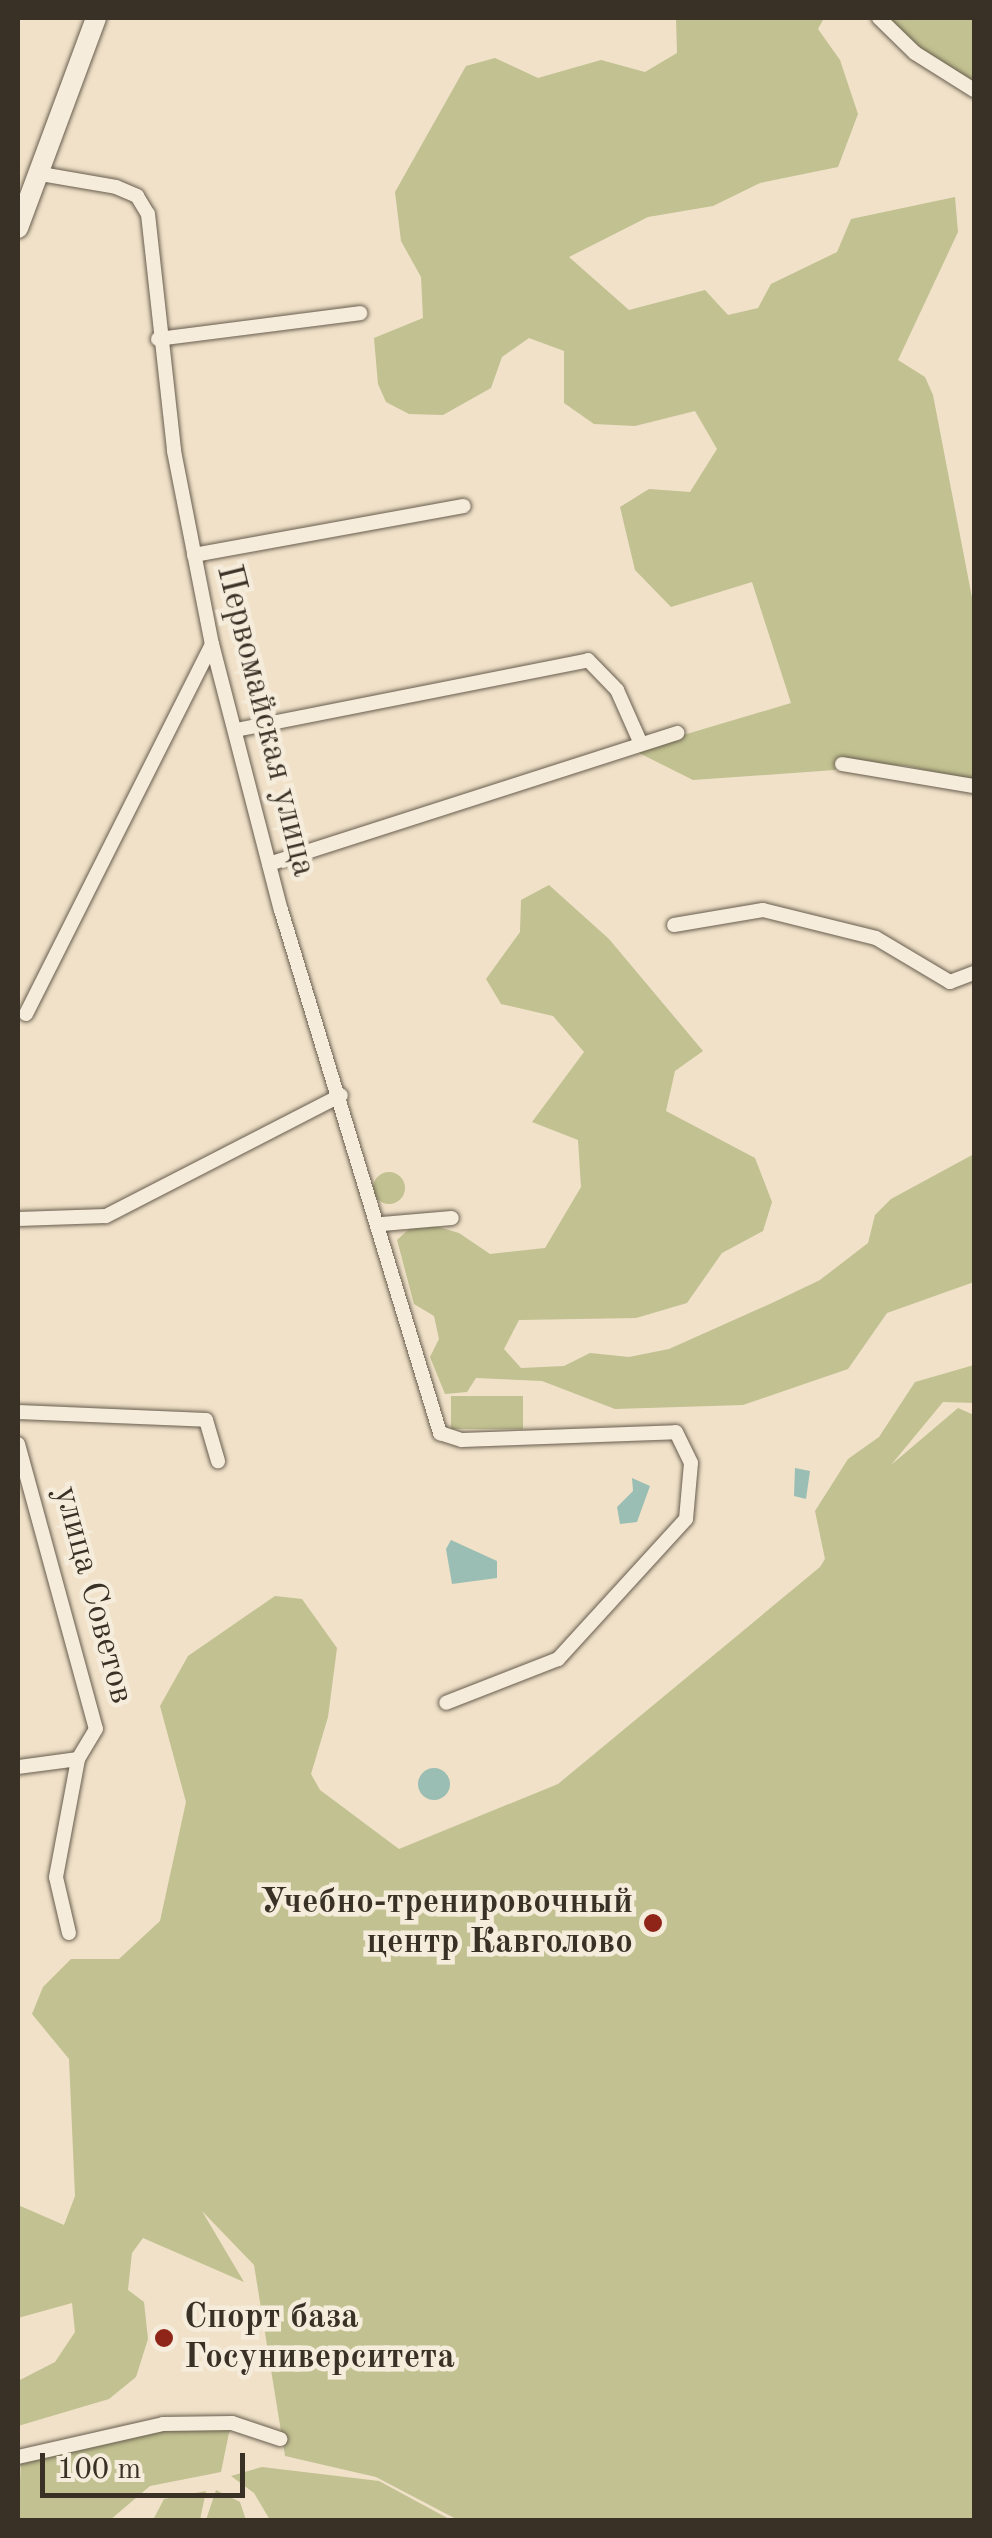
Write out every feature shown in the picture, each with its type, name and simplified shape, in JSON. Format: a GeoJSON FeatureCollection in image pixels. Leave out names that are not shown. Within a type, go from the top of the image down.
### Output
{"type":"FeatureCollection","features":[{"type":"Feature","properties":{"kind":"main road"},"geometry":{"type":"LineString","coordinates":[[18,228],[96,18]]}},
{"type":"Feature","properties":{"kind":"street"},"geometry":{"type":"LineString","coordinates":[[879,18],[915,53],[974,90]]}},
{"type":"Feature","properties":{"kind":"street","name":"Первомайская улица"},"geometry":{"type":"LineString","coordinates":[[41,174],[136,196],[148,214],[158,339],[212,644],[269,864],[382,1224],[440,1432],[462,1440],[676,1432],[691,1463],[686,1519],[558,1660],[446,1703]]}},
{"type":"Feature","properties":{"kind":"street"},"geometry":{"type":"LineString","coordinates":[[158,339],[360,313]]}},
{"type":"Feature","properties":{"kind":"street"},"geometry":{"type":"LineString","coordinates":[[194,556],[464,506]]}},
{"type":"Feature","properties":{"kind":"street"},"geometry":{"type":"LineString","coordinates":[[26,1014],[212,644]]}},
{"type":"Feature","properties":{"kind":"street"},"geometry":{"type":"LineString","coordinates":[[236,730],[588,660],[617,690],[641,744]]}},
{"type":"Feature","properties":{"kind":"street"},"geometry":{"type":"LineString","coordinates":[[269,864],[678,733]]}},
{"type":"Feature","properties":{"kind":"street"},"geometry":{"type":"LineString","coordinates":[[842,764],[974,786]]}},
{"type":"Feature","properties":{"kind":"street"},"geometry":{"type":"LineString","coordinates":[[674,925],[763,910],[876,938],[950,982],[974,972]]}},
{"type":"Feature","properties":{"kind":"street"},"geometry":{"type":"LineString","coordinates":[[18,1220],[106,1216],[341,1095]]}},
{"type":"Feature","properties":{"kind":"street"},"geometry":{"type":"LineString","coordinates":[[382,1224],[452,1218]]}},
{"type":"Feature","properties":{"kind":"street"},"geometry":{"type":"LineString","coordinates":[[18,1412],[206,1420],[218,1461]]}},
{"type":"Feature","properties":{"kind":"street","name":"улица Советов"},"geometry":{"type":"LineString","coordinates":[[18,1444],[96,1729],[78,1758],[56,1877],[69,1934]]}},
{"type":"Feature","properties":{"kind":"street"},"geometry":{"type":"LineString","coordinates":[[18,1767],[78,1758]]}},
{"type":"Feature","properties":{"kind":"street"},"geometry":{"type":"LineString","coordinates":[[18,2457],[162,2424],[232,2422],[280,2439]]}},
{"type":"Feature","properties":{"kind":"green space"},"geometry":{"type":"Polygon","coordinates":[[[676,18],[824,18],[818,29],[840,60],[858,114],[838,167],[760,183],[713,206],[648,217],[569,257],[629,310],[705,290],[728,315],[758,308],[771,284],[837,252],[851,219],[955,197],[958,232],[898,360],[925,377],[933,395],[974,608],[974,781],[907,766],[841,761],[835,770],[693,780],[633,750],[791,703],[752,582],[671,607],[635,570],[620,507],[649,489],[690,492],[717,449],[695,411],[635,426],[594,424],[564,403],[564,351],[529,338],[502,357],[491,388],[443,415],[409,414],[386,402],[378,384],[374,338],[423,318],[421,277],[401,241],[395,192],[466,66],[495,58],[538,78],[601,60],[645,72],[677,53],[676,18]]]}},
{"type":"Feature","properties":{"kind":"green space"},"geometry":{"type":"Polygon","coordinates":[[[874,18],[974,18],[974,88],[874,18]]]}},
{"type":"Feature","properties":{"kind":"green space"},"geometry":{"type":"Polygon","coordinates":[[[549,885],[609,939],[703,1051],[675,1071],[666,1111],[755,1158],[772,1202],[763,1231],[722,1253],[687,1303],[636,1318],[519,1320],[504,1349],[521,1368],[564,1366],[590,1353],[629,1357],[669,1349],[772,1303],[820,1280],[868,1243],[875,1215],[891,1199],[974,1154],[974,1282],[887,1313],[848,1369],[743,1405],[615,1409],[542,1381],[476,1378],[467,1392],[445,1394],[430,1357],[439,1339],[434,1316],[414,1304],[397,1240],[418,1221],[459,1233],[490,1254],[545,1248],[581,1187],[578,1140],[532,1122],[584,1052],[553,1016],[501,1004],[486,979],[520,932],[521,900],[549,885]]]}},
{"type":"Feature","properties":{"kind":"green space"},"geometry":{"type":"Polygon","coordinates":[[[389,1172],[400,1177],[405,1188],[400,1199],[389,1204],[378,1199],[373,1188],[378,1177],[389,1172]]]}},
{"type":"Feature","properties":{"kind":"green space","name":"Учебно-тренировочный центр Кавголово"},"geometry":{"type":"Polygon","coordinates":[[[974,1365],[974,1403],[943,1402],[891,1465],[958,1408],[974,1415],[974,2520],[458,2520],[376,2477],[285,2456],[254,2265],[202,2211],[244,2282],[143,2238],[132,2253],[128,2290],[144,2302],[148,2339],[136,2377],[109,2399],[18,2426],[18,2381],[55,2362],[75,2332],[72,2303],[18,2318],[18,2205],[64,2225],[75,2196],[69,2059],[32,2014],[43,1987],[71,1959],[119,1959],[160,1921],[186,1802],[160,1706],[188,1656],[275,1596],[302,1599],[337,1648],[328,1717],[311,1774],[320,1790],[399,1849],[558,1784],[820,1567],[825,1559],[815,1511],[848,1459],[879,1437],[915,1382],[974,1365]]]}},
{"type":"Feature","properties":{"kind":"green space"},"geometry":{"type":"Polygon","coordinates":[[[451,1396],[523,1396],[523,1429],[451,1429],[451,1396]]]}},
{"type":"Feature","properties":{"kind":"green space"},"geometry":{"type":"Polygon","coordinates":[[[230,2428],[221,2472],[150,2486],[110,2520],[18,2520],[21,2461],[141,2431],[230,2428]]]}},
{"type":"Feature","properties":{"kind":"green space"},"geometry":{"type":"Polygon","coordinates":[[[262,2467],[379,2481],[451,2520],[270,2520],[254,2493],[231,2476],[262,2467]]]}},
{"type":"Feature","properties":{"kind":"green space"},"geometry":{"type":"Polygon","coordinates":[[[216,2490],[240,2502],[246,2520],[206,2520],[216,2490]]]}},
{"type":"Feature","properties":{"kind":"green space"},"geometry":{"type":"Polygon","coordinates":[[[206,2491],[200,2520],[153,2520],[164,2499],[206,2491]]]}},
{"type":"Feature","properties":{"kind":"water"},"geometry":{"type":"Polygon","coordinates":[[[795,1468],[810,1471],[806,1499],[794,1496],[795,1468]]]}},
{"type":"Feature","properties":{"kind":"water"},"geometry":{"type":"Polygon","coordinates":[[[632,1478],[650,1486],[637,1522],[620,1524],[617,1507],[633,1491],[632,1478]]]}},
{"type":"Feature","properties":{"kind":"water"},"geometry":{"type":"Polygon","coordinates":[[[451,1540],[497,1561],[497,1578],[452,1584],[446,1549],[451,1540]]]}},
{"type":"Feature","properties":{"kind":"water"},"geometry":{"type":"Polygon","coordinates":[[[434,1768],[445,1773],[450,1784],[445,1795],[434,1800],[423,1795],[418,1784],[423,1773],[434,1768]]]}},
{"type":"Feature","properties":{"kind":"place","name":"Учебно-тренировочный центр Кавголово"},"geometry":{"type":"Point","coordinates":[653,1923]}},
{"type":"Feature","properties":{"kind":"place","name":"Спорт база Госуниверситета"},"geometry":{"type":"Point","coordinates":[164,2338]}}]}
